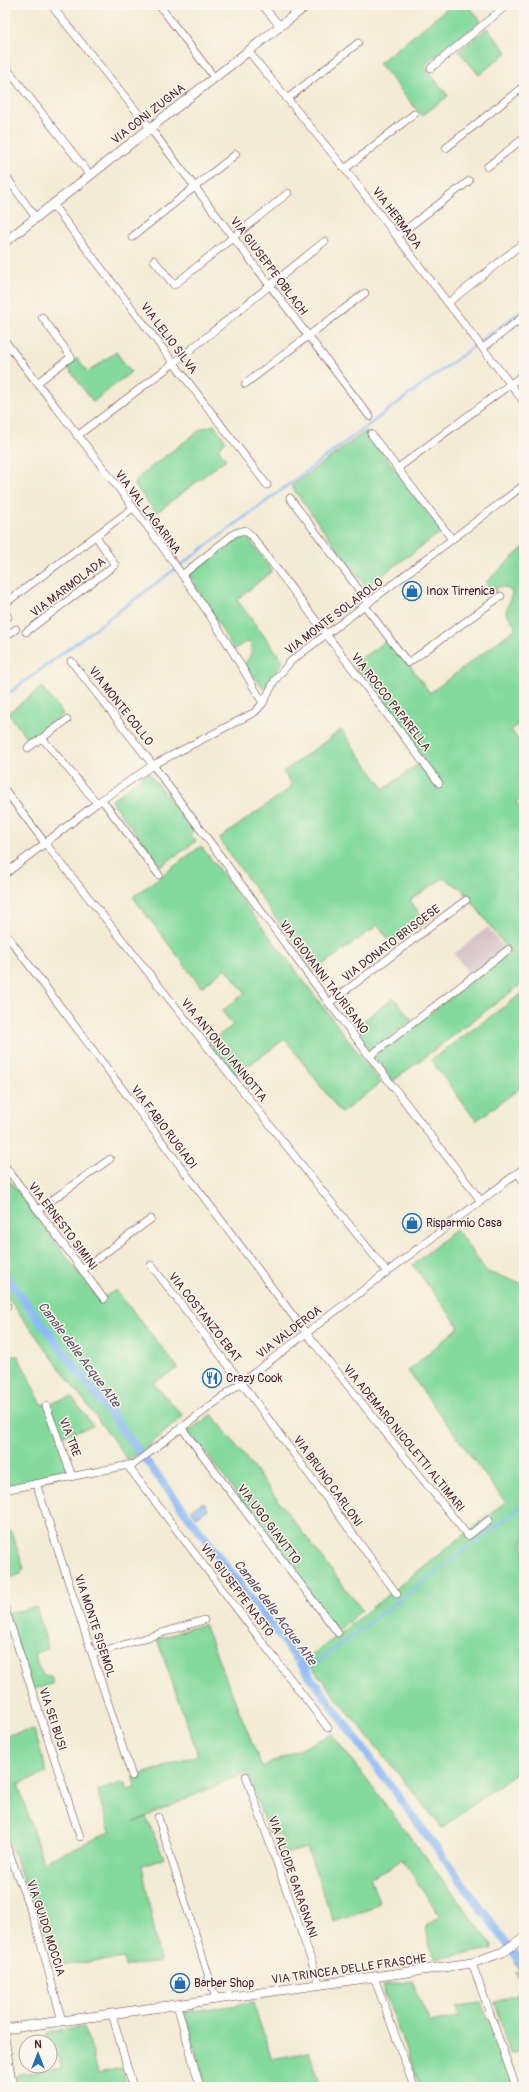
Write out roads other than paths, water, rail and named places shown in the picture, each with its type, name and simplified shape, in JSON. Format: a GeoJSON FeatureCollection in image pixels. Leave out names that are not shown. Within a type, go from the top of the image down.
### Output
{"type":"FeatureCollection","features":[{"type":"Feature","properties":{"kind":"street","name":"VIA GIUSEPPE OBLACH"},"geometry":{"type":"LineString","coordinates":[[51,5],[150,128],[370,417]]}},
{"type":"Feature","properties":{"kind":"street"},"geometry":{"type":"LineString","coordinates":[[159,5],[214,77]]}},
{"type":"Feature","properties":{"kind":"street"},"geometry":{"type":"LineString","coordinates":[[262,5],[280,26]]}},
{"type":"Feature","properties":{"kind":"street","name":"VIA CONI ZUGNA"},"geometry":{"type":"LineString","coordinates":[[5,242],[307,5]]}},
{"type":"Feature","properties":{"kind":"street"},"geometry":{"type":"LineString","coordinates":[[431,68],[507,5]]}},
{"type":"Feature","properties":{"kind":"street"},"geometry":{"type":"LineString","coordinates":[[287,99],[358,43]]}},
{"type":"Feature","properties":{"kind":"street","name":"VIA HERMADA"},"geometry":{"type":"LineString","coordinates":[[248,51],[345,168],[524,402]]}},
{"type":"Feature","properties":{"kind":"street"},"geometry":{"type":"LineString","coordinates":[[5,66],[90,176]]}},
{"type":"Feature","properties":{"kind":"street"},"geometry":{"type":"LineString","coordinates":[[446,148],[524,86]]}},
{"type":"Feature","properties":{"kind":"street"},"geometry":{"type":"LineString","coordinates":[[345,168],[414,114]]}},
{"type":"Feature","properties":{"kind":"street"},"geometry":{"type":"LineString","coordinates":[[487,167],[524,138]]}},
{"type":"Feature","properties":{"kind":"street"},"geometry":{"type":"LineString","coordinates":[[132,237],[236,154]]}},
{"type":"Feature","properties":{"kind":"street"},"geometry":{"type":"LineString","coordinates":[[5,175],[36,218]]}},
{"type":"Feature","properties":{"kind":"street"},"geometry":{"type":"LineString","coordinates":[[396,236],[469,180]]}},
{"type":"Feature","properties":{"kind":"street"},"geometry":{"type":"LineString","coordinates":[[154,260],[174,285],[288,193]]}},
{"type":"Feature","properties":{"kind":"street","name":"VIA LELIO SILVA"},"geometry":{"type":"LineString","coordinates":[[53,205],[267,485]]}},
{"type":"Feature","properties":{"kind":"street"},"geometry":{"type":"LineString","coordinates":[[77,436],[174,363],[325,241]]}},
{"type":"Feature","properties":{"kind":"street"},"geometry":{"type":"LineString","coordinates":[[448,303],[523,244]]}},
{"type":"Feature","properties":{"kind":"street"},"geometry":{"type":"LineString","coordinates":[[245,384],[365,293]]}},
{"type":"Feature","properties":{"kind":"street"},"geometry":{"type":"LineString","coordinates":[[482,348],[524,316]]}},
{"type":"Feature","properties":{"kind":"street"},"geometry":{"type":"LineString","coordinates":[[37,383],[71,357],[42,317]]}},
{"type":"Feature","properties":{"kind":"street","name":"VIA VAL LAGARINA"},"geometry":{"type":"LineString","coordinates":[[5,341],[133,508],[182,575],[221,633],[263,703]]}},
{"type":"Feature","properties":{"kind":"street"},"geometry":{"type":"LineString","coordinates":[[398,468],[524,374]]}},
{"type":"Feature","properties":{"kind":"street"},"geometry":{"type":"LineString","coordinates":[[371,434],[452,540]]}},
{"type":"Feature","properties":{"kind":"street","name":"VIA MONTE SOLAROLO"},"geometry":{"type":"LineString","coordinates":[[5,874],[99,802],[153,765],[255,712],[263,703],[275,680],[291,661],[524,485]]}},
{"type":"Feature","properties":{"kind":"street"},"geometry":{"type":"LineString","coordinates":[[290,498],[408,663],[501,596]]}},
{"type":"Feature","properties":{"kind":"street","name":"VIA MARMOLADA"},"geometry":{"type":"LineString","coordinates":[[7,602],[133,508]]}},
{"type":"Feature","properties":{"kind":"street","name":"VIA ROCCO PAPARELLA"},"geometry":{"type":"LineString","coordinates":[[182,575],[235,532],[245,530],[251,535],[326,636],[439,783]]}},
{"type":"Feature","properties":{"kind":"street","name":"VIA MARMOLADA"},"geometry":{"type":"LineString","coordinates":[[26,632],[115,565],[96,536]]}},
{"type":"Feature","properties":{"kind":"street"},"geometry":{"type":"LineString","coordinates":[[5,637],[16,629]]}},
{"type":"Feature","properties":{"kind":"street","name":"VIA MONTE COLLO"},"geometry":{"type":"LineString","coordinates":[[71,661],[153,765]]}},
{"type":"Feature","properties":{"kind":"street"},"geometry":{"type":"LineString","coordinates":[[28,748],[66,720]]}},
{"type":"Feature","properties":{"kind":"street"},"geometry":{"type":"LineString","coordinates":[[42,738],[99,802],[159,875]]}},
{"type":"Feature","properties":{"kind":"street","name":"VIA GIOVANNI TAURISANO"},"geometry":{"type":"LineString","coordinates":[[153,765],[329,1003],[481,1201]]}},
{"type":"Feature","properties":{"kind":"street","name":"VIA ANTONIO IANNOTTA"},"geometry":{"type":"LineString","coordinates":[[5,790],[387,1272]]}},
{"type":"Feature","properties":{"kind":"street","name":"VIA DONATO BRISCESE"},"geometry":{"type":"LineString","coordinates":[[329,1003],[466,900]]}},
{"type":"Feature","properties":{"kind":"street","name":"VIA FABIO RUGIADI"},"geometry":{"type":"LineString","coordinates":[[5,933],[306,1333]]}},
{"type":"Feature","properties":{"kind":"street"},"geometry":{"type":"LineString","coordinates":[[370,1056],[509,949]]}},
{"type":"Feature","properties":{"kind":"street"},"geometry":{"type":"LineString","coordinates":[[38,1210],[110,1159]]}},
{"type":"Feature","properties":{"kind":"street","name":"VIA ERNESTO SIMINI"},"geometry":{"type":"LineString","coordinates":[[5,1166],[104,1299]]}},
{"type":"Feature","properties":{"kind":"street","name":"VIA VALDEROA"},"geometry":{"type":"LineString","coordinates":[[5,1490],[131,1465],[524,1168]]}},
{"type":"Feature","properties":{"kind":"street"},"geometry":{"type":"LineString","coordinates":[[518,1173],[524,1182]]}},
{"type":"Feature","properties":{"kind":"street"},"geometry":{"type":"LineString","coordinates":[[82,1270],[150,1218]]}},
{"type":"Feature","properties":{"kind":"street","name":"VIA COSTANZO EBAT"},"geometry":{"type":"LineString","coordinates":[[151,1265],[241,1382]]}},
{"type":"Feature","properties":{"kind":"street","name":"VIA ADEMARO NICOLETTI ALTIMARI"},"geometry":{"type":"LineString","coordinates":[[306,1333],[468,1536],[489,1520]]}},
{"type":"Feature","properties":{"kind":"street","name":"VIA BRUNO CARLONI"},"geometry":{"type":"LineString","coordinates":[[241,1382],[397,1594]]}},
{"type":"Feature","properties":{"kind":"street","name":"VIA TRE"},"geometry":{"type":"LineString","coordinates":[[46,1406],[72,1476]]}},
{"type":"Feature","properties":{"kind":"street","name":"VIA UGO GIAVITTO"},"geometry":{"type":"LineString","coordinates":[[182,1427],[338,1633]]}},
{"type":"Feature","properties":{"kind":"street","name":"VIA GIUSEPPE NASTO"},"geometry":{"type":"LineString","coordinates":[[131,1465],[328,1728]]}},
{"type":"Feature","properties":{"kind":"street","name":"VIA MONTE SISEMOL"},"geometry":{"type":"LineString","coordinates":[[36,1484],[132,1776]]}},
{"type":"Feature","properties":{"kind":"street","name":"VIA SEI BUSI"},"geometry":{"type":"LineString","coordinates":[[5,1608],[80,1837]]}},
{"type":"Feature","properties":{"kind":"street"},"geometry":{"type":"LineString","coordinates":[[92,1654],[204,1620]]}},
{"type":"Feature","properties":{"kind":"street","name":"VIA ALCIDE GARAGNANI"},"geometry":{"type":"LineString","coordinates":[[246,1776],[320,1985]]}},
{"type":"Feature","properties":{"kind":"street"},"geometry":{"type":"LineString","coordinates":[[158,1817],[216,1999]]}},
{"type":"Feature","properties":{"kind":"street","name":"VIA GUIDO MOCCIA"},"geometry":{"type":"LineString","coordinates":[[5,1842],[36,1925],[62,2021]]}},
{"type":"Feature","properties":{"kind":"street","name":"VIA TRINCEA DELLE FRASCHE"},"geometry":{"type":"LineString","coordinates":[[5,2029],[472,1963],[503,1952],[520,1940]]}},
{"type":"Feature","properties":{"kind":"street"},"geometry":{"type":"LineString","coordinates":[[472,1963],[516,2087]]}},
{"type":"Feature","properties":{"kind":"street"},"geometry":{"type":"LineString","coordinates":[[374,1977],[414,2087]]}},
{"type":"Feature","properties":{"kind":"street"},"geometry":{"type":"LineString","coordinates":[[177,2005],[200,2087]]}},
{"type":"Feature","properties":{"kind":"street"},"geometry":{"type":"LineString","coordinates":[[112,2014],[132,2087]]}},
{"type":"Feature","properties":{"kind":"street"},"geometry":{"type":"LineString","coordinates":[[5,2038],[12,2087]]}},
{"type":"Feature","properties":{"kind":"water"},"geometry":{"type":"Polygon","coordinates":[[[204,1502],[208,1509],[196,1517],[191,1509],[204,1502]]]}},
{"type":"Feature","properties":{"kind":"waterway"},"geometry":{"type":"LineString","coordinates":[[5,696],[524,309]]}},
{"type":"Feature","properties":{"kind":"waterway","name":"Canale delle Acque Alte"},"geometry":{"type":"LineString","coordinates":[[5,1275],[306,1671],[524,1967]]}},
{"type":"Feature","properties":{"kind":"waterway"},"geometry":{"type":"LineString","coordinates":[[306,1671],[524,1505]]}},
{"type":"Feature","properties":{"kind":"place","name":"Inox Tirrenica"},"geometry":{"type":"Point","coordinates":[412,591]}},
{"type":"Feature","properties":{"kind":"place","name":"Risparmio Casa"},"geometry":{"type":"Point","coordinates":[412,1223]}},
{"type":"Feature","properties":{"kind":"place","name":"Crazy Cook"},"geometry":{"type":"Point","coordinates":[212,1378]}},
{"type":"Feature","properties":{"kind":"place","name":"Barber Shop"},"geometry":{"type":"Point","coordinates":[180,1983]}}]}
